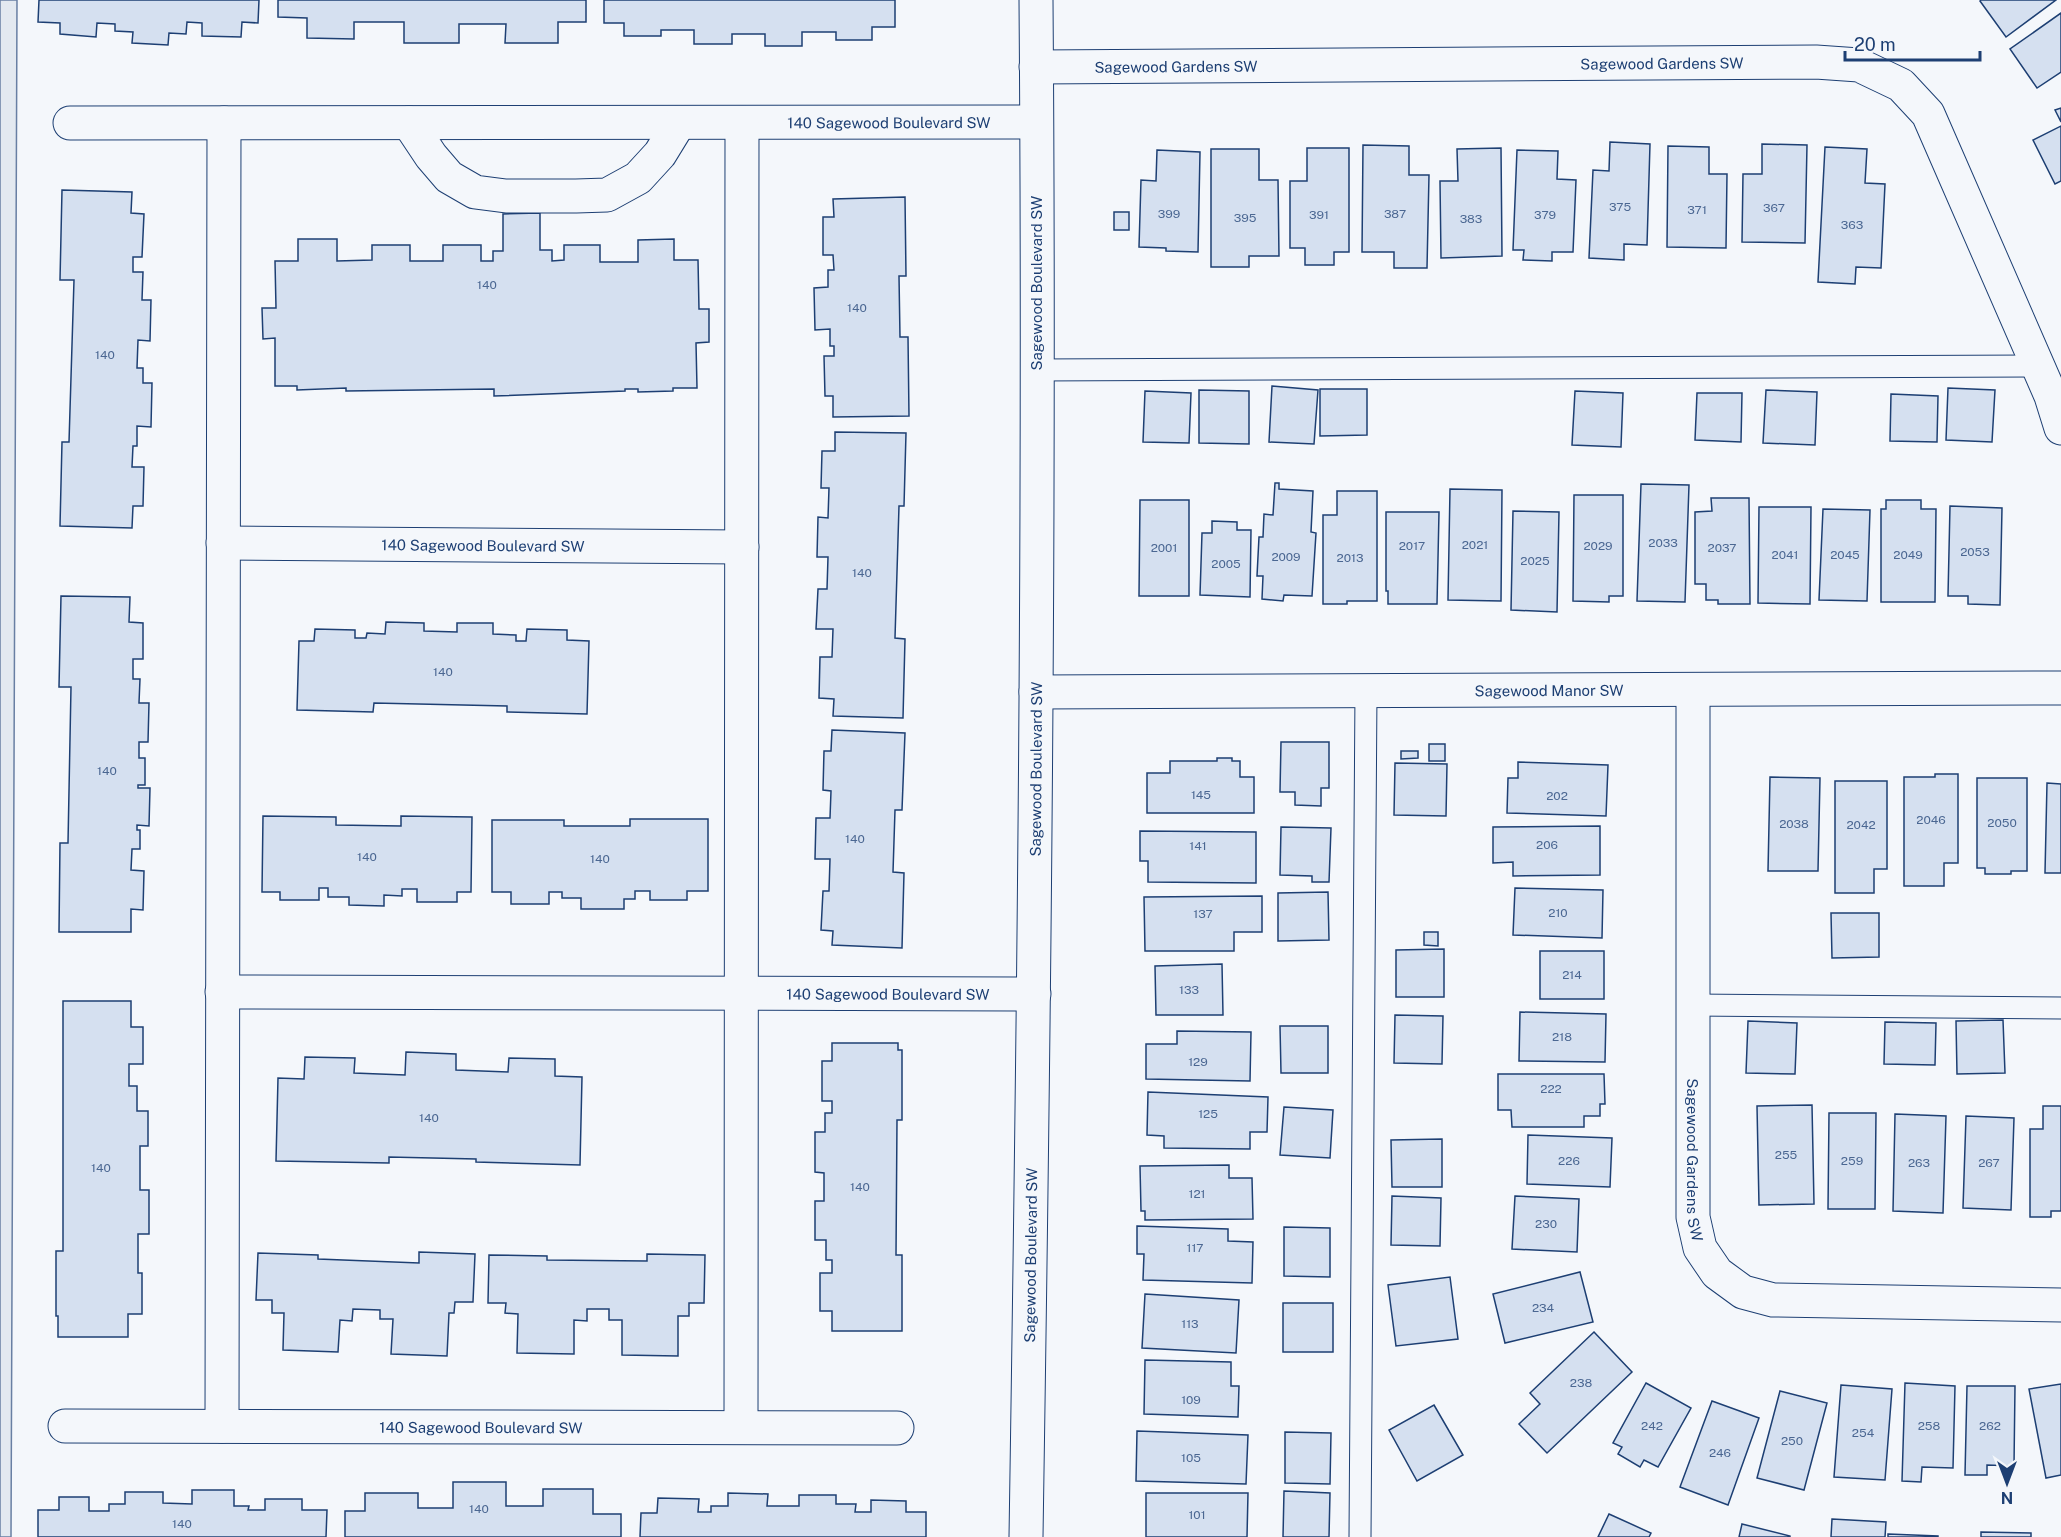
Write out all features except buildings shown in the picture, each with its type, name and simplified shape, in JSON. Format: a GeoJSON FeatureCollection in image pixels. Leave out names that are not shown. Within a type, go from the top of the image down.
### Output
{"type":"FeatureCollection","features":[{"type":"Feature","properties":{"kind":"street","name":"Sagewood Boulevard SW"},"geometry":{"type":"LineString","coordinates":[[1026,1537],[1036,692],[1036,0]]}},
{"type":"Feature","properties":{"kind":"street","name":"Sagewood Gardens SW"},"geometry":{"type":"LineString","coordinates":[[1036,67],[1805,62],[1859,65],[1901,85],[1928,114],[2051,396],[2061,428]]}},
{"type":"Feature","properties":{"kind":"street","name":"140 Sagewood Boulevard SW"},"geometry":{"type":"LineString","coordinates":[[70,123],[1036,122]]}},
{"type":"Feature","properties":{"kind":"street"},"geometry":{"type":"LineString","coordinates":[[222,1426],[224,123]]}},
{"type":"Feature","properties":{"kind":"street"},"geometry":{"type":"LineString","coordinates":[[409,123],[448,177],[475,192],[506,196],[576,196],[607,195],[638,178],[660,154],[679,123]]}},
{"type":"Feature","properties":{"kind":"street"},"geometry":{"type":"LineString","coordinates":[[741,1427],[742,123]]}},
{"type":"Feature","properties":{"kind":"street","name":"140 Sagewood Boulevard SW"},"geometry":{"type":"LineString","coordinates":[[223,543],[742,547]]}},
{"type":"Feature","properties":{"kind":"street","name":"Sagewood Manor SW"},"geometry":{"type":"LineString","coordinates":[[1036,692],[2061,688]]}},
{"type":"Feature","properties":{"kind":"street","name":"Sagewood Gardens SW"},"geometry":{"type":"LineString","coordinates":[[1693,690],[1694,1217],[1700,1248],[1717,1273],[1743,1292],[1773,1300],[2061,1305]]}},
{"type":"Feature","properties":{"kind":"street","name":"140 Sagewood Boulevard SW"},"geometry":{"type":"LineString","coordinates":[[222,992],[1034,994]]}},
{"type":"Feature","properties":{"kind":"street","name":"140 Sagewood Boulevard SW"},"geometry":{"type":"LineString","coordinates":[[65,1426],[897,1428]]}},
{"type":"Feature","properties":{"kind":"lane"},"geometry":{"type":"LineString","coordinates":[[1036,370],[2038,366]]}},
{"type":"Feature","properties":{"kind":"lane"},"geometry":{"type":"LineString","coordinates":[[1360,1537],[1366,691]]}},
{"type":"Feature","properties":{"kind":"lane"},"geometry":{"type":"LineString","coordinates":[[1693,1005],[2061,1008]]}},
{"type":"Feature","properties":{"kind":"shaded area"},"geometry":{"type":"Polygon","coordinates":[[[0,0],[17,0],[11,1537],[0,1537],[0,0]]]}}]}
